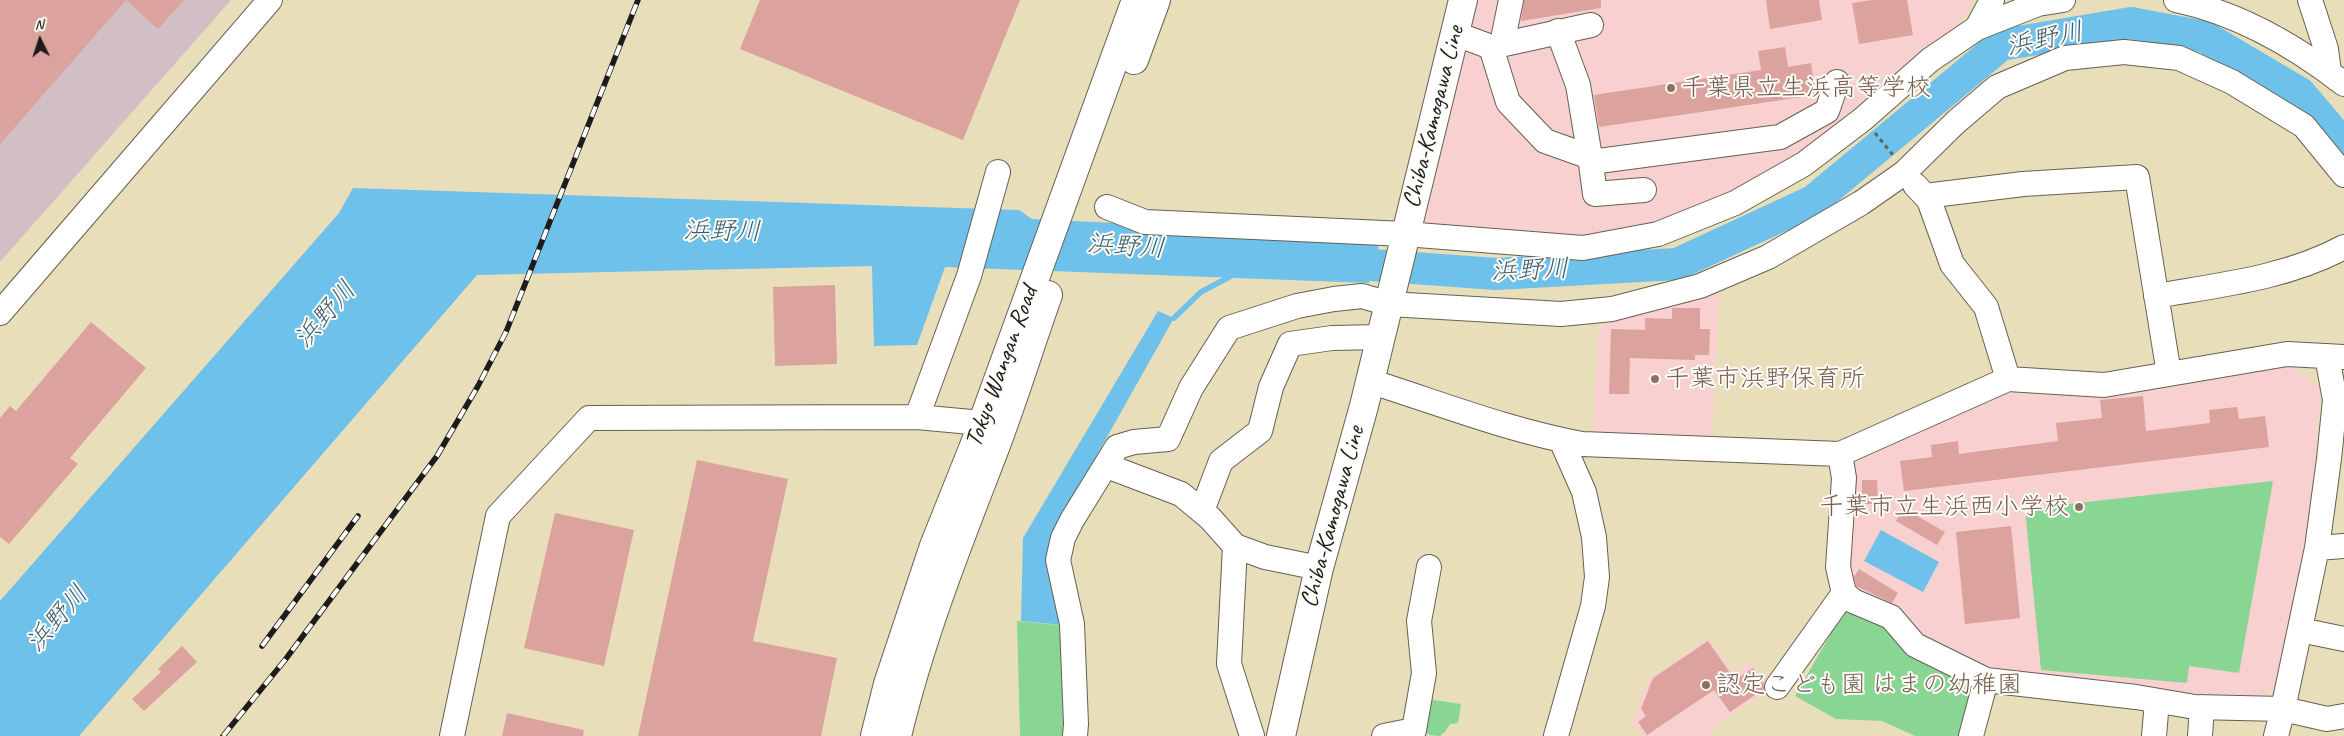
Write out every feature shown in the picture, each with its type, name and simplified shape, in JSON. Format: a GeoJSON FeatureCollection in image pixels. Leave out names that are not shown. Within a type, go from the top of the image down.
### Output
{"type":"FeatureCollection","features":[{"type":"Feature","properties":{"kind":"main road","name":"Tokyo Wangan Road"},"geometry":{"type":"LineString","coordinates":[[898,736],[921,651],[956,547],[992,425],[1067,215],[1136,0]]}},
{"type":"Feature","properties":{"kind":"main road","name":"Tokyo Wangan Road"},"geometry":{"type":"LineString","coordinates":[[1067,215],[1156,0]]}},
{"type":"Feature","properties":{"kind":"main road","name":"Chiba-Kamogawa Line"},"geometry":{"type":"LineString","coordinates":[[1281,736],[1318,568],[1381,337],[1463,0]]}},
{"type":"Feature","properties":{"kind":"main road","name":"Tokyo Wangan Road"},"geometry":{"type":"LineString","coordinates":[[875,736],[888,684],[934,546],[992,425]]}},
{"type":"Feature","properties":{"kind":"street"},"geometry":{"type":"LineString","coordinates":[[0,313],[270,0]]}},
{"type":"Feature","properties":{"kind":"street"},"geometry":{"type":"LineString","coordinates":[[1511,0],[1496,45],[1508,102],[1545,141],[1590,160],[1780,137],[1827,111],[1837,82]]}},
{"type":"Feature","properties":{"kind":"street"},"geometry":{"type":"LineString","coordinates":[[1977,28],[1992,0]]}},
{"type":"Feature","properties":{"kind":"street"},"geometry":{"type":"LineString","coordinates":[[1107,207],[1145,222],[1405,234],[1583,248],[1658,234],[1735,203],[1804,164],[1863,119],[1930,60],[1977,28],[2038,4],[2063,0]]}},
{"type":"Feature","properties":{"kind":"street"},"geometry":{"type":"LineString","coordinates":[[2176,0],[2201,5],[2248,23],[2336,78]]}},
{"type":"Feature","properties":{"kind":"street"},"geometry":{"type":"LineString","coordinates":[[2234,0],[2248,23]]}},
{"type":"Feature","properties":{"kind":"street"},"geometry":{"type":"LineString","coordinates":[[2310,0],[2336,78]]}},
{"type":"Feature","properties":{"kind":"street"},"geometry":{"type":"LineString","coordinates":[[1456,34],[1496,45],[1590,25]]}},
{"type":"Feature","properties":{"kind":"street"},"geometry":{"type":"LineString","coordinates":[[1558,31],[1578,84],[1595,194],[1644,190]]}},
{"type":"Feature","properties":{"kind":"street"},"geometry":{"type":"LineString","coordinates":[[1075,736],[1072,624],[1058,560],[1063,538],[1117,447],[1134,442],[1168,439],[1192,388],[1229,328],[1297,306],[1362,296],[1389,302],[1561,314],[1612,308],[1691,289],[1768,257],[1862,203],[1900,165],[1956,122],[1997,87],[2065,58],[2124,52],[2179,58],[2232,82],[2304,126],[2344,175]]}},
{"type":"Feature","properties":{"kind":"street"},"geometry":{"type":"LineString","coordinates":[[1900,165],[1929,200],[1952,264],[1986,307],[2008,379]]}},
{"type":"Feature","properties":{"kind":"street"},"geometry":{"type":"LineString","coordinates":[[917,417],[969,276],[998,172]]}},
{"type":"Feature","properties":{"kind":"street"},"geometry":{"type":"LineString","coordinates":[[1925,196],[2023,184],[2137,177],[2169,374]]}},
{"type":"Feature","properties":{"kind":"street"},"geometry":{"type":"LineString","coordinates":[[2156,296],[2243,281],[2297,267],[2344,247]]}},
{"type":"Feature","properties":{"kind":"street"},"geometry":{"type":"LineString","coordinates":[[1202,511],[1221,461],[1260,431],[1270,387],[1290,344],[1332,338],[1381,337]]}},
{"type":"Feature","properties":{"kind":"street"},"geometry":{"type":"LineString","coordinates":[[1369,382],[1561,440],[1582,444],[1840,454],[2008,379],[2104,385],[2286,354],[2335,357],[2335,400],[2316,548],[2276,736]]}},
{"type":"Feature","properties":{"kind":"street"},"geometry":{"type":"LineString","coordinates":[[452,736],[498,516],[589,418],[613,416],[917,417],[992,425]]}},
{"type":"Feature","properties":{"kind":"street"},"geometry":{"type":"LineString","coordinates":[[1556,736],[1593,606],[1597,576],[1594,537],[1584,492],[1561,440]]}},
{"type":"Feature","properties":{"kind":"street"},"geometry":{"type":"LineString","coordinates":[[1840,454],[1844,478],[1838,567],[1844,593],[1852,601],[1891,617],[1915,645],[1986,680],[2202,707],[2283,709],[2327,719],[2344,716]]}},
{"type":"Feature","properties":{"kind":"street"},"geometry":{"type":"LineString","coordinates":[[1107,466],[1181,494],[1202,511],[1235,546],[1265,557],[1318,568]]}},
{"type":"Feature","properties":{"kind":"street"},"geometry":{"type":"LineString","coordinates":[[1235,546],[1229,664],[1252,736]]}},
{"type":"Feature","properties":{"kind":"street"},"geometry":{"type":"LineString","coordinates":[[2316,548],[2344,546]]}},
{"type":"Feature","properties":{"kind":"street"},"geometry":{"type":"LineString","coordinates":[[1384,736],[1414,730],[1424,673],[1419,621],[1429,567]]}},
{"type":"Feature","properties":{"kind":"street"},"geometry":{"type":"LineString","coordinates":[[1777,687],[1844,593]]}},
{"type":"Feature","properties":{"kind":"street"},"geometry":{"type":"LineString","coordinates":[[2300,630],[2344,639]]}},
{"type":"Feature","properties":{"kind":"street"},"geometry":{"type":"LineString","coordinates":[[1971,736],[1986,680]]}},
{"type":"Feature","properties":{"kind":"street"},"geometry":{"type":"LineString","coordinates":[[2154,736],[2157,701]]}},
{"type":"Feature","properties":{"kind":"street"},"geometry":{"type":"LineString","coordinates":[[2200,736],[2202,707]]}},
{"type":"Feature","properties":{"kind":"path"},"geometry":{"type":"LineString","coordinates":[[1863,119],[1900,165]]}},
{"type":"Feature","properties":{"kind":"shaded area"},"geometry":{"type":"Polygon","coordinates":[[[0,0],[231,0],[0,262],[0,0]]]}},
{"type":"Feature","properties":{"kind":"shaded area","name":"千葉県立生浜高等学校"},"geometry":{"type":"Polygon","coordinates":[[[1475,0],[1973,0],[1955,31],[1822,145],[1722,204],[1631,233],[1555,239],[1421,223],[1475,0]]]}},
{"type":"Feature","properties":{"kind":"shaded area","name":"千葉市浜野保育所"},"geometry":{"type":"Polygon","coordinates":[[[1719,293],[1712,442],[1601,438],[1593,427],[1598,331],[1610,320],[1719,293]]]}},
{"type":"Feature","properties":{"kind":"shaded area","name":"千葉市立生浜西小学校"},"geometry":{"type":"Polygon","coordinates":[[[2290,364],[2320,388],[2317,445],[2307,538],[2291,629],[2276,688],[2244,704],[1986,672],[1854,599],[1845,578],[1850,475],[1860,460],[2001,392],[2066,397],[2127,393],[2174,387],[2290,364]]]}},
{"type":"Feature","properties":{"kind":"shaded area","name":"認定こども園 はまの幼稚園"},"geometry":{"type":"Polygon","coordinates":[[[1708,639],[1734,673],[1751,662],[1770,689],[1708,731],[1711,736],[1644,736],[1632,725],[1647,680],[1708,639]]]}},
{"type":"Feature","properties":{"kind":"green space"},"geometry":{"type":"Polygon","coordinates":[[[2273,481],[2239,673],[2189,666],[2187,683],[2041,670],[2025,509],[2273,481]]]}},
{"type":"Feature","properties":{"kind":"green space"},"geometry":{"type":"Polygon","coordinates":[[[1846,607],[1885,621],[1977,688],[1963,736],[1915,736],[1882,721],[1836,719],[1795,696],[1846,607]]]}},
{"type":"Feature","properties":{"kind":"green space"},"geometry":{"type":"Polygon","coordinates":[[[1017,621],[1059,625],[1066,725],[1064,736],[1020,736],[1017,621]]]}},
{"type":"Feature","properties":{"kind":"green space"},"geometry":{"type":"Polygon","coordinates":[[[1427,699],[1461,704],[1458,723],[1450,724],[1440,736],[1429,735],[1422,726],[1427,699]]]}},
{"type":"Feature","properties":{"kind":"water"},"geometry":{"type":"Polygon","coordinates":[[[353,188],[1019,210],[1032,219],[1381,236],[1369,283],[945,267],[917,345],[874,346],[872,266],[477,275],[79,736],[0,736],[0,601],[339,213],[353,188]]]}},
{"type":"Feature","properties":{"kind":"water"},"geometry":{"type":"Polygon","coordinates":[[[1158,311],[1174,318],[1049,540],[1054,541],[1063,625],[1021,621],[1023,538],[1158,311]]]}},
{"type":"Feature","properties":{"kind":"water"},"geometry":{"type":"Polygon","coordinates":[[[1881,530],[1939,562],[1923,592],[1864,561],[1881,530]]]}},
{"type":"Feature","properties":{"kind":"building"},"geometry":{"type":"Polygon","coordinates":[[[0,0],[126,0],[0,144],[0,0]]]}},
{"type":"Feature","properties":{"kind":"building"},"geometry":{"type":"Polygon","coordinates":[[[126,0],[184,0],[158,29],[126,0]]]}},
{"type":"Feature","properties":{"kind":"building"},"geometry":{"type":"Polygon","coordinates":[[[760,0],[1020,0],[963,140],[740,49],[760,0]]]}},
{"type":"Feature","properties":{"kind":"building"},"geometry":{"type":"Polygon","coordinates":[[[1524,0],[1601,0],[1601,8],[1521,21],[1524,0]]]}},
{"type":"Feature","properties":{"kind":"building"},"geometry":{"type":"Polygon","coordinates":[[[1766,0],[1819,0],[1822,20],[1770,29],[1766,0]]]}},
{"type":"Feature","properties":{"kind":"building"},"geometry":{"type":"Polygon","coordinates":[[[1872,0],[1907,0],[1913,35],[1859,44],[1852,3],[1872,0]]]}},
{"type":"Feature","properties":{"kind":"building"},"geometry":{"type":"Polygon","coordinates":[[[1785,47],[1788,67],[1811,63],[1816,95],[1599,127],[1594,95],[1761,70],[1758,51],[1785,47]]]}},
{"type":"Feature","properties":{"kind":"building"},"geometry":{"type":"Polygon","coordinates":[[[835,285],[837,364],[775,366],[773,287],[835,285]]]}},
{"type":"Feature","properties":{"kind":"building"},"geometry":{"type":"Polygon","coordinates":[[[1672,308],[1700,308],[1700,329],[1710,329],[1709,355],[1695,355],[1695,360],[1630,358],[1629,394],[1609,394],[1611,329],[1645,330],[1645,318],[1672,319],[1672,308]]]}},
{"type":"Feature","properties":{"kind":"building"},"geometry":{"type":"Polygon","coordinates":[[[91,322],[146,368],[70,458],[78,464],[9,544],[0,537],[0,418],[10,406],[16,411],[91,322]]]}},
{"type":"Feature","properties":{"kind":"building"},"geometry":{"type":"Polygon","coordinates":[[[2143,396],[2146,431],[2210,423],[2209,410],[2237,407],[2239,419],[2265,416],[2269,447],[1904,491],[1900,461],[1932,457],[1931,445],[1958,441],[1959,454],[2058,441],[2056,423],[2102,418],[2100,400],[2143,396]]]}},
{"type":"Feature","properties":{"kind":"building"},"geometry":{"type":"Polygon","coordinates":[[[697,460],[788,479],[753,641],[837,658],[821,736],[638,736],[697,460]]]}},
{"type":"Feature","properties":{"kind":"building"},"geometry":{"type":"Polygon","coordinates":[[[1862,480],[1877,480],[1878,504],[1862,504],[1862,480]]]}},
{"type":"Feature","properties":{"kind":"building"},"geometry":{"type":"Polygon","coordinates":[[[1903,508],[1945,532],[1937,545],[1896,521],[1903,508]]]}},
{"type":"Feature","properties":{"kind":"building"},"geometry":{"type":"Polygon","coordinates":[[[555,513],[634,530],[604,666],[524,648],[555,513]]]}},
{"type":"Feature","properties":{"kind":"building"},"geometry":{"type":"Polygon","coordinates":[[[2011,526],[2020,618],[1965,624],[1956,532],[2011,526]]]}},
{"type":"Feature","properties":{"kind":"building"},"geometry":{"type":"Polygon","coordinates":[[[1859,569],[1898,593],[1892,603],[1856,586],[1854,577],[1859,569]]]}},
{"type":"Feature","properties":{"kind":"building","name":"認定こども園 はまの幼稚園"},"geometry":{"type":"Polygon","coordinates":[[[1708,641],[1735,680],[1753,668],[1764,684],[1764,689],[1730,712],[1714,690],[1647,735],[1638,722],[1646,716],[1641,709],[1653,678],[1708,641]]]}},
{"type":"Feature","properties":{"kind":"building"},"geometry":{"type":"Polygon","coordinates":[[[182,646],[197,662],[144,711],[132,699],[161,672],[158,669],[182,646]]]}},
{"type":"Feature","properties":{"kind":"building"},"geometry":{"type":"Polygon","coordinates":[[[507,713],[584,730],[583,736],[502,736],[507,713]]]}},
{"type":"Feature","properties":{"kind":"waterway","name":"浜野川"},"geometry":{"type":"LineString","coordinates":[[1330,262],[1496,274],[1677,264],[1813,201],[2001,45],[2131,23],[2205,37],[2300,93],[2344,145]]}},
{"type":"Feature","properties":{"kind":"waterway"},"geometry":{"type":"LineString","coordinates":[[1174,318],[1201,292],[1233,275]]}},
{"type":"Feature","properties":{"kind":"railway"},"geometry":{"type":"LineString","coordinates":[[223,736],[285,660],[437,456],[478,386],[506,332],[638,0]]}},
{"type":"Feature","properties":{"kind":"railway"},"geometry":{"type":"LineString","coordinates":[[262,646],[358,516]]}},
{"type":"Feature","properties":{"kind":"place","name":"千葉県立生浜高等学校"},"geometry":{"type":"Point","coordinates":[1671,88]}},
{"type":"Feature","properties":{"kind":"place","name":"千葉市浜野保育所"},"geometry":{"type":"Point","coordinates":[1655,379]}},
{"type":"Feature","properties":{"kind":"place","name":"千葉市立生浜西小学校"},"geometry":{"type":"Point","coordinates":[2079,507]}},
{"type":"Feature","properties":{"kind":"place","name":"認定こども園 はまの幼稚園"},"geometry":{"type":"Point","coordinates":[1706,685]}}]}
